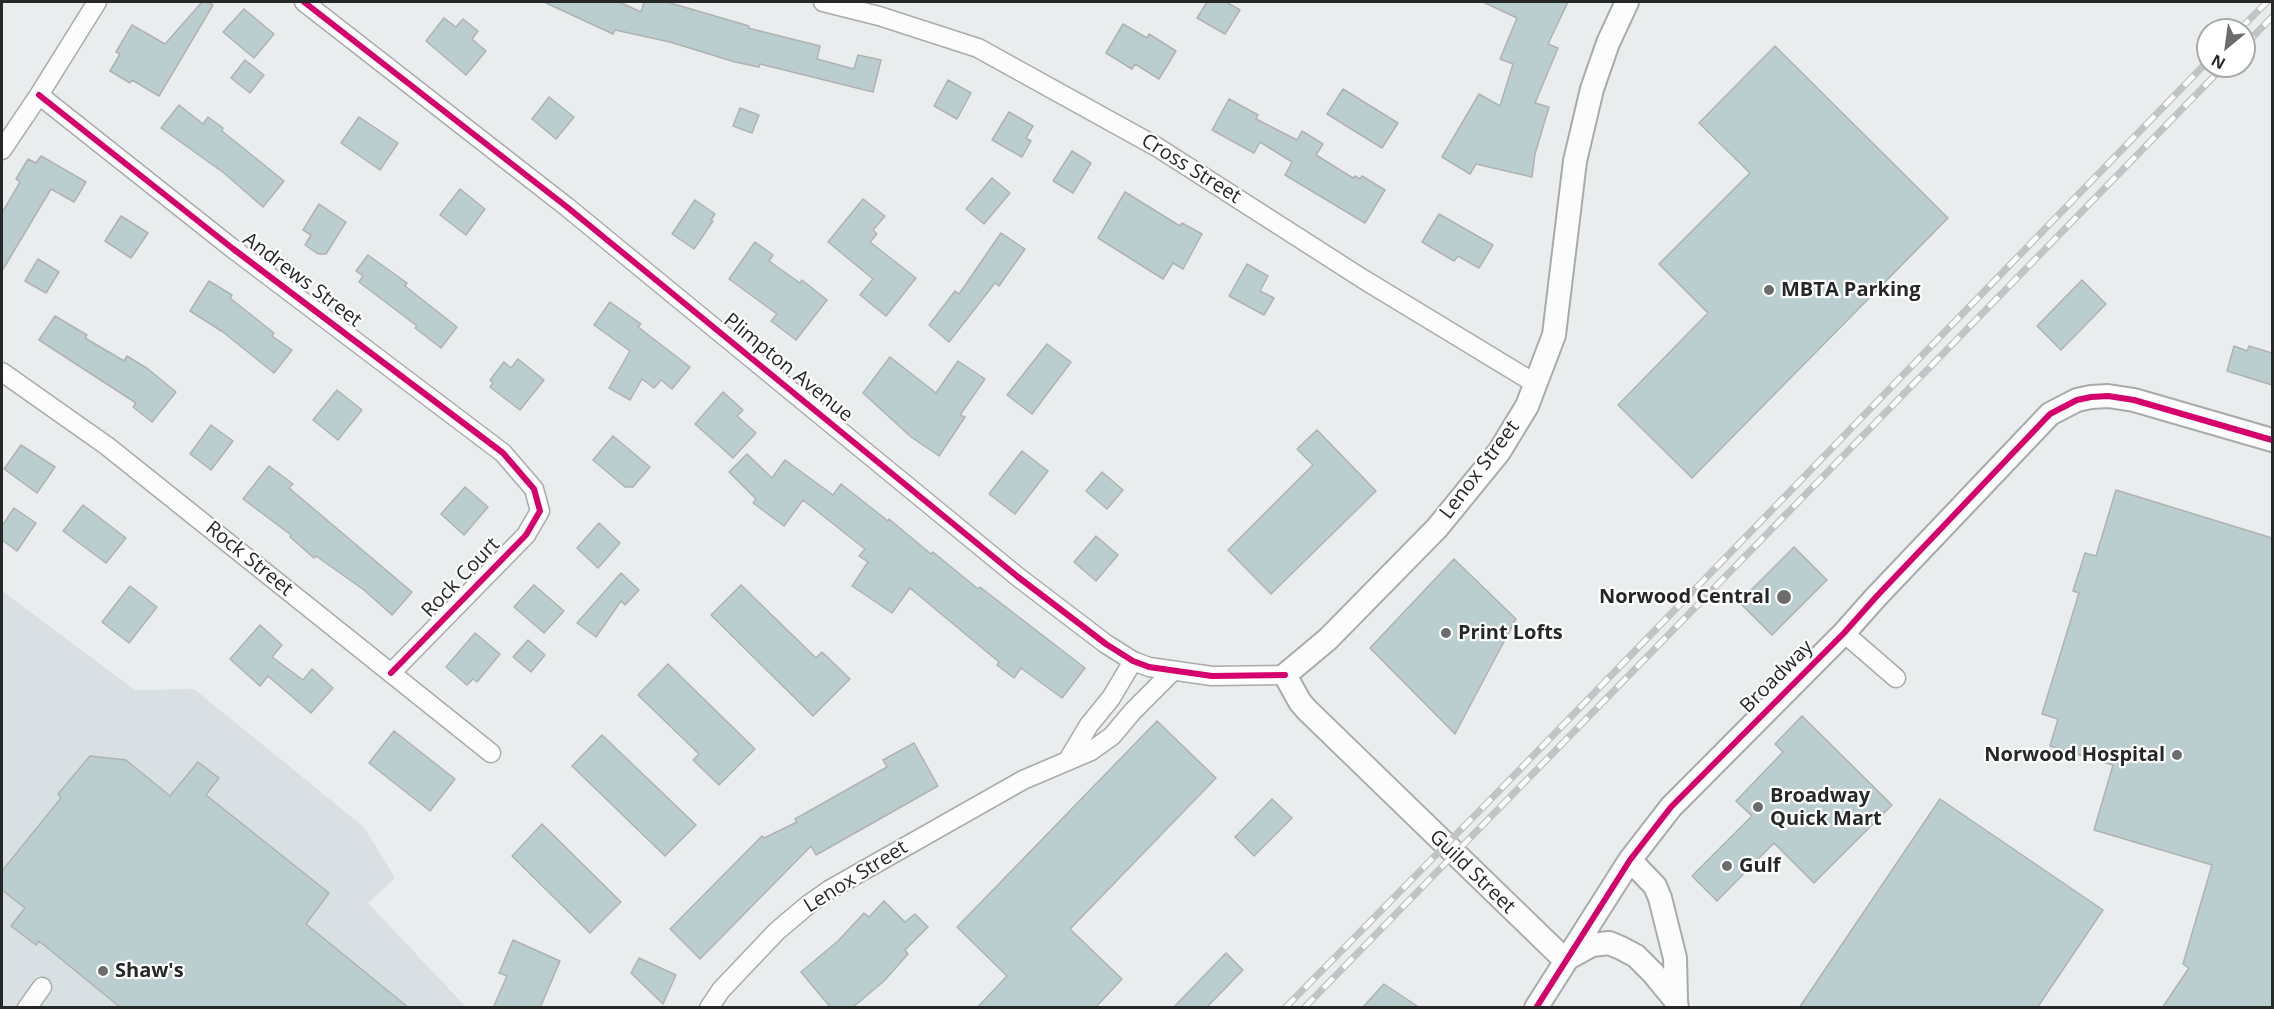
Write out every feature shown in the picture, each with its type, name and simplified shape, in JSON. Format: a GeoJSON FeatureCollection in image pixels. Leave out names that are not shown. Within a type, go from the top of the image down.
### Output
{"type":"FeatureCollection","features":[{"type":"Feature","properties":{"kind":"street"},"geometry":{"type":"LineString","coordinates":[[2,150],[97,2]]}},
{"type":"Feature","properties":{"kind":"street","name":"Plimpton Avenue"},"geometry":{"type":"LineString","coordinates":[[304,2],[567,207],[1018,577],[1106,644],[1133,661],[1149,667],[1212,676],[1285,675]]}},
{"type":"Feature","properties":{"kind":"street","name":"Cross Street"},"geometry":{"type":"LineString","coordinates":[[823,2],[879,16],[978,48],[1157,147],[1363,279],[1536,384]]}},
{"type":"Feature","properties":{"kind":"street","name":"Lenox Street"},"geometry":{"type":"LineString","coordinates":[[1285,675],[1328,639],[1437,528],[1499,452],[1527,406],[1554,335],[1575,161],[1592,89],[1608,43],[1627,2]]}},
{"type":"Feature","properties":{"kind":"street","name":"Andrews Street"},"geometry":{"type":"LineString","coordinates":[[39,95],[232,248],[503,453],[534,489],[537,498]]}},
{"type":"Feature","properties":{"kind":"street","name":"Rock Street"},"geometry":{"type":"LineString","coordinates":[[2,372],[107,446],[491,753]]}},
{"type":"Feature","properties":{"kind":"street","name":"Broadway"},"geometry":{"type":"LineString","coordinates":[[1536,1008],[1630,860],[1671,807],[1844,633],[2039,425],[2059,408],[2077,400],[2109,396],[2134,400],[2272,440]]}},
{"type":"Feature","properties":{"kind":"street","name":"Rock Court"},"geometry":{"type":"LineString","coordinates":[[391,673],[526,535],[540,511],[537,498]]}},
{"type":"Feature","properties":{"kind":"street"},"geometry":{"type":"LineString","coordinates":[[1844,633],[1896,678]]}},
{"type":"Feature","properties":{"kind":"street"},"geometry":{"type":"LineString","coordinates":[[1068,760],[1089,725],[1111,698],[1133,661]]}},
{"type":"Feature","properties":{"kind":"street","name":"Lenox Street"},"geometry":{"type":"LineString","coordinates":[[709,1008],[721,990],[769,939],[810,903],[996,795],[1091,751],[1112,736],[1173,671]]}},
{"type":"Feature","properties":{"kind":"street","name":"Guild Street"},"geometry":{"type":"LineString","coordinates":[[1285,675],[1307,710],[1565,960]]}},
{"type":"Feature","properties":{"kind":"street"},"geometry":{"type":"LineString","coordinates":[[1630,860],[1655,886],[1660,898],[1675,958],[1677,1004]]}},
{"type":"Feature","properties":{"kind":"street"},"geometry":{"type":"LineString","coordinates":[[1565,960],[1592,945],[1610,943],[1636,956],[1653,973],[1677,1004]]}},
{"type":"Feature","properties":{"kind":"street"},"geometry":{"type":"LineString","coordinates":[[27,1008],[42,987]]}},
{"type":"Feature","properties":{"kind":"shaded area"},"geometry":{"type":"Polygon","coordinates":[[[2,591],[135,690],[194,689],[364,827],[395,878],[368,903],[466,1007],[2,1007],[2,591]]]}},
{"type":"Feature","properties":{"kind":"building"},"geometry":{"type":"Polygon","coordinates":[[[202,2],[213,5],[159,96],[132,80],[130,83],[110,71],[120,54],[116,52],[132,25],[165,44],[202,2]]]}},
{"type":"Feature","properties":{"kind":"building"},"geometry":{"type":"Polygon","coordinates":[[[544,2],[619,2],[641,12],[644,2],[667,2],[749,26],[748,28],[820,46],[817,59],[854,69],[858,55],[881,60],[873,92],[760,64],[759,67],[735,62],[670,42],[615,30],[613,34],[544,2]]]}},
{"type":"Feature","properties":{"kind":"building"},"geometry":{"type":"Polygon","coordinates":[[[1207,2],[1226,2],[1240,10],[1225,34],[1197,18],[1207,2]]]}},
{"type":"Feature","properties":{"kind":"building"},"geometry":{"type":"Polygon","coordinates":[[[1483,2],[1568,2],[1548,44],[1558,48],[1535,103],[1549,107],[1535,154],[1532,177],[1476,164],[1470,174],[1442,157],[1479,94],[1500,106],[1513,64],[1500,59],[1517,18],[1483,2]]]}},
{"type":"Feature","properties":{"kind":"building"},"geometry":{"type":"Polygon","coordinates":[[[244,9],[274,34],[254,58],[223,32],[244,9]]]}},
{"type":"Feature","properties":{"kind":"building"},"geometry":{"type":"Polygon","coordinates":[[[444,18],[456,27],[463,19],[478,31],[472,39],[486,51],[466,75],[426,41],[444,18]]]}},
{"type":"Feature","properties":{"kind":"building"},"geometry":{"type":"Polygon","coordinates":[[[1123,24],[1147,38],[1149,34],[1176,51],[1159,79],[1135,64],[1132,69],[1106,53],[1123,24]]]}},
{"type":"Feature","properties":{"kind":"building"},"geometry":{"type":"Polygon","coordinates":[[[1775,46],[1948,218],[1692,478],[1618,405],[1708,313],[1659,264],[1750,173],[1699,123],[1775,46]]]}},
{"type":"Feature","properties":{"kind":"building"},"geometry":{"type":"Polygon","coordinates":[[[245,60],[264,75],[250,93],[231,78],[245,60]]]}},
{"type":"Feature","properties":{"kind":"building"},"geometry":{"type":"Polygon","coordinates":[[[948,80],[971,93],[957,119],[934,106],[948,80]]]}},
{"type":"Feature","properties":{"kind":"building"},"geometry":{"type":"Polygon","coordinates":[[[1343,89],[1398,123],[1382,148],[1327,114],[1343,89]]]}},
{"type":"Feature","properties":{"kind":"building"},"geometry":{"type":"Polygon","coordinates":[[[549,97],[574,117],[556,139],[532,119],[549,97]]]}},
{"type":"Feature","properties":{"kind":"building"},"geometry":{"type":"Polygon","coordinates":[[[1229,99],[1258,115],[1256,119],[1297,140],[1302,131],[1323,144],[1316,155],[1353,178],[1355,176],[1360,179],[1362,176],[1385,190],[1365,223],[1285,175],[1292,162],[1260,142],[1254,153],[1212,130],[1229,99]]]}},
{"type":"Feature","properties":{"kind":"building"},"geometry":{"type":"Polygon","coordinates":[[[179,105],[203,124],[208,117],[284,181],[263,207],[224,173],[161,128],[179,105]]]}},
{"type":"Feature","properties":{"kind":"building"},"geometry":{"type":"Polygon","coordinates":[[[740,108],[759,115],[752,133],[733,126],[740,108]]]}},
{"type":"Feature","properties":{"kind":"building"},"geometry":{"type":"Polygon","coordinates":[[[1009,112],[1033,126],[1026,138],[1031,141],[1022,157],[992,140],[1009,112]]]}},
{"type":"Feature","properties":{"kind":"building"},"geometry":{"type":"Polygon","coordinates":[[[359,117],[398,143],[380,170],[341,143],[359,117]]]}},
{"type":"Feature","properties":{"kind":"building"},"geometry":{"type":"Polygon","coordinates":[[[1072,151],[1091,163],[1073,193],[1053,181],[1072,151]]]}},
{"type":"Feature","properties":{"kind":"building"},"geometry":{"type":"Polygon","coordinates":[[[41,156],[86,182],[74,202],[51,189],[2,271],[2,213],[20,182],[16,179],[28,159],[36,163],[41,156]]]}},
{"type":"Feature","properties":{"kind":"building"},"geometry":{"type":"Polygon","coordinates":[[[992,178],[1010,193],[984,224],[966,209],[992,178]]]}},
{"type":"Feature","properties":{"kind":"building"},"geometry":{"type":"Polygon","coordinates":[[[460,189],[485,209],[466,235],[440,215],[460,189]]]}},
{"type":"Feature","properties":{"kind":"building"},"geometry":{"type":"Polygon","coordinates":[[[1125,192],[1180,226],[1182,223],[1202,234],[1183,269],[1173,263],[1163,279],[1098,238],[1125,192]]]}},
{"type":"Feature","properties":{"kind":"building"},"geometry":{"type":"Polygon","coordinates":[[[863,199],[885,216],[873,230],[877,234],[870,242],[916,278],[886,316],[860,295],[873,279],[828,242],[863,199]]]}},
{"type":"Feature","properties":{"kind":"building"},"geometry":{"type":"Polygon","coordinates":[[[695,200],[715,214],[711,220],[713,221],[694,249],[672,234],[695,200]]]}},
{"type":"Feature","properties":{"kind":"building"},"geometry":{"type":"Polygon","coordinates":[[[319,204],[346,222],[326,254],[318,254],[305,245],[311,235],[303,230],[319,204]]]}},
{"type":"Feature","properties":{"kind":"building"},"geometry":{"type":"Polygon","coordinates":[[[1439,214],[1493,245],[1479,268],[1458,256],[1454,261],[1422,242],[1439,214]]]}},
{"type":"Feature","properties":{"kind":"building"},"geometry":{"type":"Polygon","coordinates":[[[121,216],[148,233],[131,258],[105,241],[121,216]]]}},
{"type":"Feature","properties":{"kind":"building"},"geometry":{"type":"Polygon","coordinates":[[[1001,233],[1025,249],[999,286],[995,283],[949,342],[929,325],[955,291],[959,294],[1001,233]]]}},
{"type":"Feature","properties":{"kind":"building"},"geometry":{"type":"Polygon","coordinates":[[[755,242],[773,255],[769,261],[800,283],[802,280],[827,300],[796,340],[771,321],[777,314],[729,279],[755,242]]]}},
{"type":"Feature","properties":{"kind":"building"},"geometry":{"type":"Polygon","coordinates":[[[368,255],[407,283],[405,286],[457,327],[441,348],[415,328],[417,326],[359,282],[363,276],[356,271],[368,255]]]}},
{"type":"Feature","properties":{"kind":"building"},"geometry":{"type":"Polygon","coordinates":[[[38,259],[59,272],[46,293],[25,281],[38,259]]]}},
{"type":"Feature","properties":{"kind":"building"},"geometry":{"type":"Polygon","coordinates":[[[1247,264],[1268,276],[1260,291],[1274,298],[1264,315],[1229,296],[1247,264]]]}},
{"type":"Feature","properties":{"kind":"building"},"geometry":{"type":"Polygon","coordinates":[[[2082,280],[2106,304],[2061,350],[2037,326],[2082,280]]]}},
{"type":"Feature","properties":{"kind":"building"},"geometry":{"type":"Polygon","coordinates":[[[209,281],[232,295],[230,298],[274,333],[272,336],[292,350],[274,373],[223,332],[190,311],[209,281]]]}},
{"type":"Feature","properties":{"kind":"building"},"geometry":{"type":"Polygon","coordinates":[[[610,302],[641,324],[638,327],[690,367],[672,389],[661,380],[654,388],[642,379],[630,400],[609,388],[630,351],[594,325],[610,302]]]}},
{"type":"Feature","properties":{"kind":"building"},"geometry":{"type":"Polygon","coordinates":[[[55,316],[87,335],[85,338],[124,361],[127,356],[148,369],[176,392],[152,422],[133,407],[136,403],[39,340],[55,316]]]}},
{"type":"Feature","properties":{"kind":"building"},"geometry":{"type":"Polygon","coordinates":[[[1047,344],[1071,362],[1032,414],[1007,395],[1047,344]]]}},
{"type":"Feature","properties":{"kind":"building"},"geometry":{"type":"Polygon","coordinates":[[[2234,346],[2247,351],[2249,346],[2272,353],[2272,385],[2227,371],[2234,346]]]}},
{"type":"Feature","properties":{"kind":"building"},"geometry":{"type":"Polygon","coordinates":[[[890,357],[936,393],[958,361],[985,379],[960,415],[965,417],[939,456],[911,437],[863,393],[890,357]]]}},
{"type":"Feature","properties":{"kind":"building"},"geometry":{"type":"Polygon","coordinates":[[[518,359],[544,380],[520,410],[490,387],[493,383],[490,380],[504,362],[511,368],[518,359]]]}},
{"type":"Feature","properties":{"kind":"building"},"geometry":{"type":"Polygon","coordinates":[[[337,390],[362,410],[338,440],[313,420],[337,390]]]}},
{"type":"Feature","properties":{"kind":"building"},"geometry":{"type":"Polygon","coordinates":[[[723,392],[743,410],[737,416],[756,433],[733,458],[695,424],[723,392]]]}},
{"type":"Feature","properties":{"kind":"building"},"geometry":{"type":"Polygon","coordinates":[[[211,425],[233,441],[211,470],[190,454],[211,425]]]}},
{"type":"Feature","properties":{"kind":"building"},"geometry":{"type":"Polygon","coordinates":[[[1317,430],[1376,491],[1271,594],[1228,550],[1313,465],[1297,449],[1317,430]]]}},
{"type":"Feature","properties":{"kind":"building"},"geometry":{"type":"Polygon","coordinates":[[[613,436],[650,467],[633,487],[625,487],[593,460],[613,436]]]}},
{"type":"Feature","properties":{"kind":"building"},"geometry":{"type":"Polygon","coordinates":[[[21,445],[55,467],[37,493],[4,469],[21,445]]]}},
{"type":"Feature","properties":{"kind":"building"},"geometry":{"type":"Polygon","coordinates":[[[1022,451],[1048,471],[1015,514],[989,494],[1022,451]]]}},
{"type":"Feature","properties":{"kind":"building"},"geometry":{"type":"Polygon","coordinates":[[[747,454],[772,478],[785,460],[833,495],[841,484],[1085,668],[1062,698],[1021,668],[1014,678],[997,665],[999,662],[910,588],[892,613],[852,586],[868,562],[859,556],[865,549],[803,500],[784,526],[753,503],[756,499],[729,472],[747,454]]]}},
{"type":"Feature","properties":{"kind":"building"},"geometry":{"type":"Polygon","coordinates":[[[269,466],[293,484],[289,488],[412,592],[392,615],[364,590],[316,556],[314,558],[290,537],[291,535],[243,499],[269,466]]]}},
{"type":"Feature","properties":{"kind":"building"},"geometry":{"type":"Polygon","coordinates":[[[1102,472],[1123,490],[1107,509],[1086,491],[1102,472]]]}},
{"type":"Feature","properties":{"kind":"building"},"geometry":{"type":"Polygon","coordinates":[[[465,487],[488,507],[464,535],[441,514],[465,487]]]}},
{"type":"Feature","properties":{"kind":"building","name":"Norwood Hospital"},"geometry":{"type":"Polygon","coordinates":[[[2116,490],[2272,538],[2272,1008],[2162,1008],[2189,968],[2183,964],[2212,865],[2094,830],[2113,765],[2050,746],[2058,719],[2042,714],[2079,593],[2073,591],[2085,553],[2096,556],[2116,490]]]}},
{"type":"Feature","properties":{"kind":"building"},"geometry":{"type":"Polygon","coordinates":[[[83,505],[126,538],[106,563],[63,531],[83,505]]]}},
{"type":"Feature","properties":{"kind":"building"},"geometry":{"type":"Polygon","coordinates":[[[14,508],[36,523],[17,551],[2,540],[2,526],[14,508]]]}},
{"type":"Feature","properties":{"kind":"building"},"geometry":{"type":"Polygon","coordinates":[[[599,523],[620,543],[598,568],[577,548],[599,523]]]}},
{"type":"Feature","properties":{"kind":"building"},"geometry":{"type":"Polygon","coordinates":[[[1096,536],[1118,555],[1096,581],[1074,562],[1096,536]]]}},
{"type":"Feature","properties":{"kind":"building"},"geometry":{"type":"Polygon","coordinates":[[[1794,547],[1827,580],[1772,635],[1739,602],[1794,547]]]}},
{"type":"Feature","properties":{"kind":"building","name":"Print Lofts"},"geometry":{"type":"Polygon","coordinates":[[[1454,559],[1516,619],[1455,734],[1370,648],[1454,559]]]}},
{"type":"Feature","properties":{"kind":"building"},"geometry":{"type":"Polygon","coordinates":[[[621,573],[639,590],[625,605],[621,601],[596,637],[577,623],[621,573]]]}},
{"type":"Feature","properties":{"kind":"building"},"geometry":{"type":"Polygon","coordinates":[[[534,585],[564,611],[544,633],[514,607],[534,585]]]}},
{"type":"Feature","properties":{"kind":"building"},"geometry":{"type":"Polygon","coordinates":[[[741,585],[816,658],[822,652],[850,679],[813,716],[711,615],[741,585]]]}},
{"type":"Feature","properties":{"kind":"building"},"geometry":{"type":"Polygon","coordinates":[[[130,586],[157,607],[129,643],[102,622],[130,586]]]}},
{"type":"Feature","properties":{"kind":"building"},"geometry":{"type":"Polygon","coordinates":[[[260,625],[282,645],[272,657],[303,680],[312,669],[333,688],[311,713],[268,676],[260,686],[230,659],[260,625]]]}},
{"type":"Feature","properties":{"kind":"building"},"geometry":{"type":"Polygon","coordinates":[[[475,633],[500,654],[477,682],[473,679],[467,685],[446,667],[475,633]]]}},
{"type":"Feature","properties":{"kind":"building"},"geometry":{"type":"Polygon","coordinates":[[[528,640],[545,655],[531,672],[513,657],[528,640]]]}},
{"type":"Feature","properties":{"kind":"building"},"geometry":{"type":"Polygon","coordinates":[[[668,664],[755,749],[719,785],[693,760],[699,754],[638,695],[668,664]]]}},
{"type":"Feature","properties":{"kind":"building"},"geometry":{"type":"Polygon","coordinates":[[[1802,716],[1892,805],[1814,883],[1774,843],[1717,901],[1692,876],[1752,816],[1736,801],[1783,752],[1775,744],[1802,716]]]}},
{"type":"Feature","properties":{"kind":"building"},"geometry":{"type":"Polygon","coordinates":[[[1157,721],[1216,778],[1070,929],[1122,979],[1095,1008],[977,1008],[1007,976],[957,927],[1157,721]]]}},
{"type":"Feature","properties":{"kind":"building"},"geometry":{"type":"Polygon","coordinates":[[[394,731],[455,779],[430,811],[369,763],[394,731]]]}},
{"type":"Feature","properties":{"kind":"building"},"geometry":{"type":"Polygon","coordinates":[[[602,735],[696,825],[665,856],[572,766],[602,735]]]}},
{"type":"Feature","properties":{"kind":"building"},"geometry":{"type":"Polygon","coordinates":[[[914,743],[938,786],[816,855],[811,846],[700,959],[670,929],[762,836],[764,838],[797,822],[795,819],[887,767],[883,760],[914,743]]]}},
{"type":"Feature","properties":{"kind":"building"},"geometry":{"type":"Polygon","coordinates":[[[90,756],[126,760],[170,796],[198,762],[219,778],[206,795],[329,893],[306,924],[409,1008],[121,1008],[39,941],[36,945],[11,926],[25,908],[2,890],[2,871],[61,798],[58,794],[90,756]]]}},
{"type":"Feature","properties":{"kind":"building"},"geometry":{"type":"Polygon","coordinates":[[[1272,799],[1292,818],[1254,856],[1235,837],[1272,799]]]}},
{"type":"Feature","properties":{"kind":"building","name":"Norwood Hospital"},"geometry":{"type":"Polygon","coordinates":[[[1940,799],[2103,910],[2037,1008],[1799,1008],[1940,799]]]}},
{"type":"Feature","properties":{"kind":"building"},"geometry":{"type":"Polygon","coordinates":[[[542,824],[621,902],[590,933],[512,856],[542,824]]]}},
{"type":"Feature","properties":{"kind":"building"},"geometry":{"type":"Polygon","coordinates":[[[884,901],[905,922],[915,914],[928,927],[905,950],[908,954],[884,981],[852,1008],[831,1008],[801,972],[838,941],[864,913],[869,917],[884,901]]]}},
{"type":"Feature","properties":{"kind":"building"},"geometry":{"type":"Polygon","coordinates":[[[513,940],[560,961],[540,1008],[493,1008],[507,976],[499,973],[513,940]]]}},
{"type":"Feature","properties":{"kind":"building"},"geometry":{"type":"Polygon","coordinates":[[[1226,953],[1243,970],[1206,1008],[1173,1008],[1226,953]]]}},
{"type":"Feature","properties":{"kind":"building"},"geometry":{"type":"Polygon","coordinates":[[[639,958],[676,975],[663,1004],[631,973],[639,958]]]}},
{"type":"Feature","properties":{"kind":"building"},"geometry":{"type":"Polygon","coordinates":[[[1384,984],[1420,1008],[1362,1008],[1384,984]]]}},
{"type":"Feature","properties":{"kind":"railway"},"geometry":{"type":"LineString","coordinates":[[2251,18],[2267,2]]}},
{"type":"Feature","properties":{"kind":"railway"},"geometry":{"type":"LineString","coordinates":[[2256,34],[2272,17]]}},
{"type":"Feature","properties":{"kind":"railway"},"geometry":{"type":"LineString","coordinates":[[1285,1008],[2196,73]]}},
{"type":"Feature","properties":{"kind":"railway"},"geometry":{"type":"LineString","coordinates":[[1304,1008],[2212,78]]}},
{"type":"Feature","properties":{"kind":"cycle path"},"geometry":{"type":"LineString","coordinates":[[304,2],[567,207],[1018,577],[1106,644],[1133,661],[1149,667],[1212,676],[1285,675]]}},
{"type":"Feature","properties":{"kind":"cycle path"},"geometry":{"type":"LineString","coordinates":[[39,95],[232,248],[503,453],[534,489],[540,511],[526,535],[391,673]]}},
{"type":"Feature","properties":{"kind":"cycle path"},"geometry":{"type":"LineString","coordinates":[[1536,1008],[1630,860],[1671,807],[1844,633],[2050,414],[2077,400],[2108,396],[2134,400],[2272,440]]}},
{"type":"Feature","properties":{"kind":"place","name":"MBTA Parking"},"geometry":{"type":"Point","coordinates":[1769,290]}},
{"type":"Feature","properties":{"kind":"place","name":"Norwood Central"},"geometry":{"type":"Point","coordinates":[1784,597]}},
{"type":"Feature","properties":{"kind":"place","name":"Print Lofts"},"geometry":{"type":"Point","coordinates":[1446,633]}},
{"type":"Feature","properties":{"kind":"place","name":"Norwood Hospital"},"geometry":{"type":"Point","coordinates":[2177,755]}},
{"type":"Feature","properties":{"kind":"place","name":"Broadway Quick Mart"},"geometry":{"type":"Point","coordinates":[1758,807]}},
{"type":"Feature","properties":{"kind":"place","name":"Gulf"},"geometry":{"type":"Point","coordinates":[1727,866]}},
{"type":"Feature","properties":{"kind":"place","name":"Shaw's"},"geometry":{"type":"Point","coordinates":[103,971]}}]}
